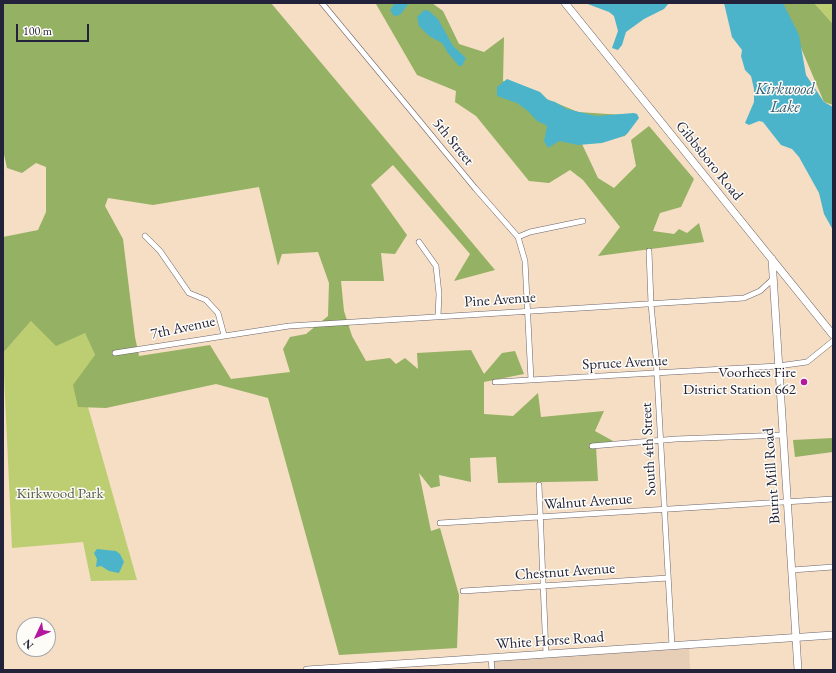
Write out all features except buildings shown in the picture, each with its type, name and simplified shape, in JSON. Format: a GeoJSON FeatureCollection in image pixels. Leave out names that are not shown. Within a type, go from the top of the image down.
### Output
{"type":"FeatureCollection","features":[{"type":"Feature","properties":{"kind":"street","name":"5th Street"},"geometry":{"type":"LineString","coordinates":[[322,3],[475,188],[518,237],[525,261],[531,380]]}},
{"type":"Feature","properties":{"kind":"street","name":"Gibbsboro Road"},"geometry":{"type":"LineString","coordinates":[[565,3],[833,335]]}},
{"type":"Feature","properties":{"kind":"street"},"geometry":{"type":"LineString","coordinates":[[518,237],[530,232],[583,221]]}},
{"type":"Feature","properties":{"kind":"street","name":"7th Avenue"},"geometry":{"type":"LineString","coordinates":[[116,353],[224,335],[221,318],[215,309],[206,300],[189,293],[160,251],[145,236]]}},
{"type":"Feature","properties":{"kind":"street"},"geometry":{"type":"LineString","coordinates":[[419,242],[436,266],[440,294],[438,316]]}},
{"type":"Feature","properties":{"kind":"street","name":"South 4th Street"},"geometry":{"type":"LineString","coordinates":[[650,251],[651,304],[657,373],[672,646]]}},
{"type":"Feature","properties":{"kind":"street","name":"Burnt Mill Road"},"geometry":{"type":"LineString","coordinates":[[772,259],[786,501],[798,670]]}},
{"type":"Feature","properties":{"kind":"street","name":"Pine Avenue"},"geometry":{"type":"LineString","coordinates":[[224,335],[289,326],[528,310],[744,298],[760,291],[773,279]]}},
{"type":"Feature","properties":{"kind":"street","name":"Spruce Avenue"},"geometry":{"type":"LineString","coordinates":[[495,382],[778,366],[807,362],[833,341]]}},
{"type":"Feature","properties":{"kind":"street"},"geometry":{"type":"LineString","coordinates":[[592,446],[661,440],[783,435]]}},
{"type":"Feature","properties":{"kind":"street"},"geometry":{"type":"LineString","coordinates":[[539,485],[546,654]]}},
{"type":"Feature","properties":{"kind":"street","name":"Walnut Avenue"},"geometry":{"type":"LineString","coordinates":[[440,523],[540,518],[664,508],[833,499]]}},
{"type":"Feature","properties":{"kind":"street"},"geometry":{"type":"LineString","coordinates":[[792,570],[833,567]]}},
{"type":"Feature","properties":{"kind":"street","name":"Chestnut Avenue"},"geometry":{"type":"LineString","coordinates":[[463,591],[668,578]]}},
{"type":"Feature","properties":{"kind":"street","name":"White Horse Road"},"geometry":{"type":"LineString","coordinates":[[306,670],[833,635]]}},
{"type":"Feature","properties":{"kind":"street"},"geometry":{"type":"LineString","coordinates":[[491,658],[492,670]]}},
{"type":"Feature","properties":{"kind":"shaded area"},"geometry":{"type":"Polygon","coordinates":[[[689,645],[690,670],[492,670],[491,658],[689,645]]]}},
{"type":"Feature","properties":{"kind":"green space"},"geometry":{"type":"Polygon","coordinates":[[[4,3],[271,3],[495,270],[454,281],[470,254],[393,165],[371,185],[407,235],[395,254],[381,253],[384,281],[341,281],[344,311],[352,336],[366,361],[390,358],[396,364],[405,358],[418,369],[417,353],[471,350],[484,374],[502,353],[515,351],[524,374],[484,382],[484,414],[513,416],[538,393],[541,417],[604,411],[595,431],[613,441],[596,446],[598,481],[498,483],[496,457],[470,458],[471,482],[439,475],[440,486],[431,488],[419,473],[431,531],[440,528],[459,595],[457,648],[339,655],[268,398],[216,384],[106,408],[78,407],[73,385],[95,355],[85,333],[56,346],[31,321],[3,353],[3,237],[38,230],[46,212],[46,167],[36,163],[22,173],[7,168],[3,150],[4,3]],[[259,187],[153,205],[108,198],[105,206],[123,239],[135,337],[139,356],[210,345],[231,379],[290,372],[283,349],[290,337],[306,334],[328,316],[329,283],[318,252],[282,254],[278,266],[259,187]]]}},
{"type":"Feature","properties":{"kind":"green space"},"geometry":{"type":"Polygon","coordinates":[[[432,3],[443,11],[459,44],[484,52],[504,37],[503,81],[578,112],[638,116],[625,136],[582,144],[598,178],[614,188],[636,166],[631,140],[649,126],[694,179],[681,207],[660,213],[653,231],[674,234],[679,229],[687,233],[699,223],[704,242],[598,256],[620,227],[583,180],[570,170],[549,183],[529,181],[476,116],[455,102],[456,91],[417,75],[376,4],[432,3]]]}},
{"type":"Feature","properties":{"kind":"green space"},"geometry":{"type":"Polygon","coordinates":[[[782,3],[814,3],[833,24],[833,105],[824,102],[782,3]]]}},
{"type":"Feature","properties":{"kind":"green space"},"geometry":{"type":"Polygon","coordinates":[[[814,3],[833,3],[833,24],[814,3]]]}},
{"type":"Feature","properties":{"kind":"green space","name":"Kirkwood Park"},"geometry":{"type":"Polygon","coordinates":[[[31,321],[85,333],[95,355],[78,407],[88,407],[137,580],[91,581],[83,542],[12,548],[3,353],[31,321]]]}},
{"type":"Feature","properties":{"kind":"green space"},"geometry":{"type":"Polygon","coordinates":[[[833,438],[833,452],[795,457],[793,440],[833,438]]]}},
{"type":"Feature","properties":{"kind":"water"},"geometry":{"type":"Polygon","coordinates":[[[395,3],[409,3],[400,15],[394,16],[390,10],[395,3]]]}},
{"type":"Feature","properties":{"kind":"water"},"geometry":{"type":"Polygon","coordinates":[[[585,3],[669,3],[664,9],[644,19],[626,32],[622,45],[618,50],[612,48],[618,31],[614,16],[609,12],[585,3]]]}},
{"type":"Feature","properties":{"kind":"water","name":"Kirkwood Lake"},"geometry":{"type":"Polygon","coordinates":[[[724,3],[783,3],[799,35],[806,75],[824,102],[833,107],[833,230],[824,214],[819,193],[799,157],[792,149],[781,145],[763,122],[759,121],[749,125],[745,123],[754,102],[754,89],[751,76],[745,70],[741,56],[742,50],[732,37],[724,3]]]}},
{"type":"Feature","properties":{"kind":"water"},"geometry":{"type":"Polygon","coordinates":[[[424,10],[429,11],[438,19],[453,46],[466,58],[462,66],[459,66],[442,43],[429,36],[419,26],[417,17],[424,10]]]}},
{"type":"Feature","properties":{"kind":"water"},"geometry":{"type":"Polygon","coordinates":[[[507,79],[540,92],[548,100],[567,109],[596,116],[634,113],[637,114],[639,118],[627,134],[621,137],[602,143],[578,145],[559,141],[548,148],[544,141],[547,127],[546,125],[537,121],[528,111],[517,103],[497,96],[497,87],[507,79]]]}},
{"type":"Feature","properties":{"kind":"water"},"geometry":{"type":"Polygon","coordinates":[[[97,549],[116,551],[120,554],[124,562],[119,573],[109,571],[101,566],[96,567],[97,559],[94,553],[97,549]]]}},
{"type":"Feature","properties":{"kind":"place","name":"Voorhees Fire District Station 662"},"geometry":{"type":"Point","coordinates":[804,382]}}]}
